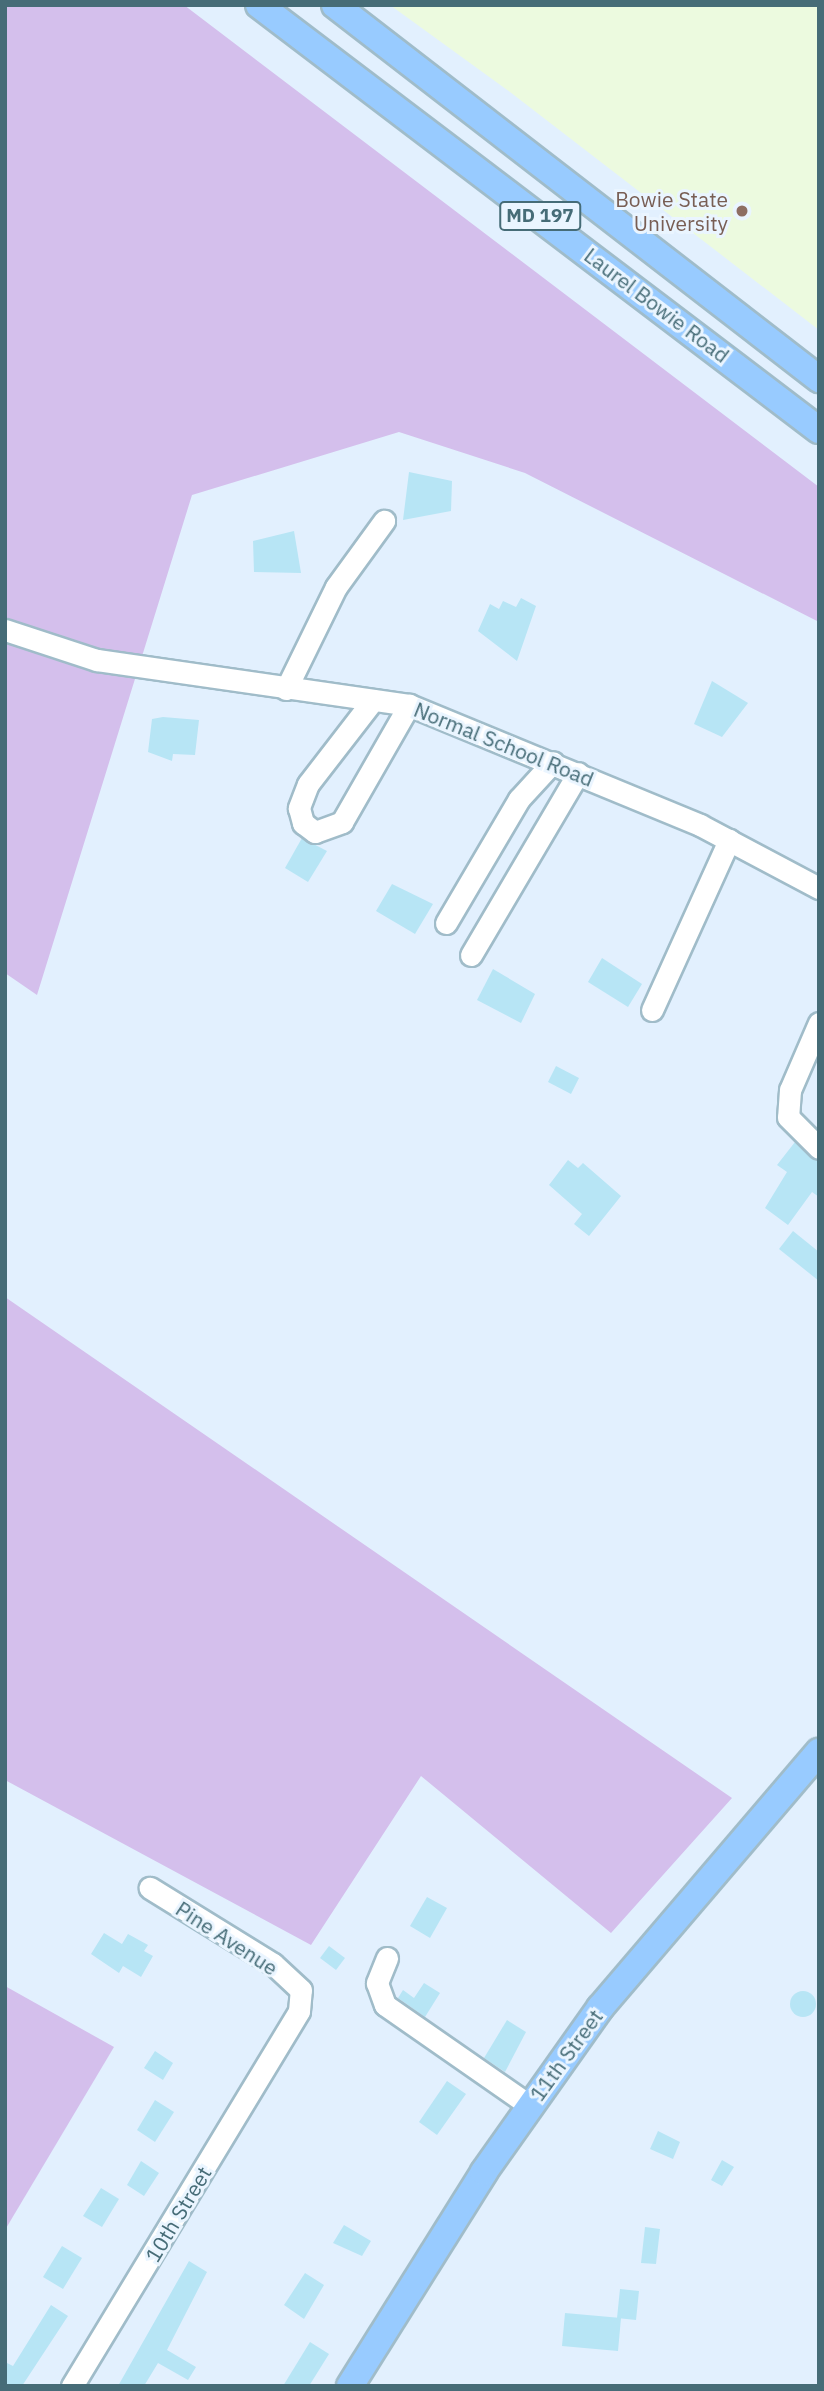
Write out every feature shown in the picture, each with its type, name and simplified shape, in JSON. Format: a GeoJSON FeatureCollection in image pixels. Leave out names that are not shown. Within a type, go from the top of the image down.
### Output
{"type":"FeatureCollection","features":[{"type":"Feature","properties":{"kind":"main road","name":"Laurel Bowie Road"},"geometry":{"type":"LineString","coordinates":[[259,5],[819,430]]}},
{"type":"Feature","properties":{"kind":"main road","name":"Laurel Bowie Road"},"geometry":{"type":"LineString","coordinates":[[335,5],[819,379]]}},
{"type":"Feature","properties":{"kind":"main road","name":"11th Street"},"geometry":{"type":"LineString","coordinates":[[350,2386],[529,2105],[660,1935],[819,1752]]}},
{"type":"Feature","properties":{"kind":"street"},"geometry":{"type":"LineString","coordinates":[[286,689],[319,616],[384,521]]}},
{"type":"Feature","properties":{"kind":"street","name":"Normal School Road"},"geometry":{"type":"LineString","coordinates":[[5,631],[97,660],[409,705],[553,762],[729,840],[819,888]]}},
{"type":"Feature","properties":{"kind":"street"},"geometry":{"type":"LineString","coordinates":[[373,700],[307,784],[299,808],[303,824],[315,832],[342,822],[409,705]]}},
{"type":"Feature","properties":{"kind":"street"},"geometry":{"type":"LineString","coordinates":[[446,923],[519,799],[553,762]]}},
{"type":"Feature","properties":{"kind":"street"},"geometry":{"type":"LineString","coordinates":[[471,954],[578,773]]}},
{"type":"Feature","properties":{"kind":"street"},"geometry":{"type":"LineString","coordinates":[[652,1010],[729,840]]}},
{"type":"Feature","properties":{"kind":"street"},"geometry":{"type":"LineString","coordinates":[[819,1023],[790,1090],[788,1116],[819,1147]]}},
{"type":"Feature","properties":{"kind":"street","name":"Pine Avenue"},"geometry":{"type":"LineString","coordinates":[[150,1888],[273,1964],[301,1990]]}},
{"type":"Feature","properties":{"kind":"street"},"geometry":{"type":"LineString","coordinates":[[387,1958],[377,1983],[385,2005],[529,2105]]}},
{"type":"Feature","properties":{"kind":"street","name":"10th Street"},"geometry":{"type":"LineString","coordinates":[[72,2386],[285,2043],[301,1990]]}},
{"type":"Feature","properties":{"kind":"shaded area"},"geometry":{"type":"Polygon","coordinates":[[[5,5],[184,5],[819,487],[819,622],[525,473],[399,432],[192,495],[37,995],[5,973],[5,5]]]}},
{"type":"Feature","properties":{"kind":"shaded area","name":"Bowie State University"},"geometry":{"type":"Polygon","coordinates":[[[390,5],[819,5],[819,330],[510,92],[390,5]]]}},
{"type":"Feature","properties":{"kind":"shaded area"},"geometry":{"type":"Polygon","coordinates":[[[5,1297],[732,1798],[611,1933],[421,1776],[311,1945],[5,1780],[5,1297]]]}},
{"type":"Feature","properties":{"kind":"shaded area"},"geometry":{"type":"Polygon","coordinates":[[[5,1986],[114,2047],[5,2230],[5,1986]]]}},
{"type":"Feature","properties":{"kind":"building"},"geometry":{"type":"Polygon","coordinates":[[[409,472],[452,481],[451,511],[403,520],[409,472]]]}},
{"type":"Feature","properties":{"kind":"building"},"geometry":{"type":"Polygon","coordinates":[[[294,531],[301,573],[254,572],[253,541],[294,531]]]}},
{"type":"Feature","properties":{"kind":"building"},"geometry":{"type":"Polygon","coordinates":[[[521,598],[536,606],[517,661],[478,631],[490,604],[499,609],[503,601],[516,607],[521,598]]]}},
{"type":"Feature","properties":{"kind":"building"},"geometry":{"type":"Polygon","coordinates":[[[712,681],[748,703],[722,737],[694,724],[712,681]]]}},
{"type":"Feature","properties":{"kind":"building"},"geometry":{"type":"Polygon","coordinates":[[[163,717],[199,720],[195,755],[173,754],[172,761],[148,752],[152,719],[163,717]]]}},
{"type":"Feature","properties":{"kind":"building"},"geometry":{"type":"Polygon","coordinates":[[[302,838],[327,851],[308,882],[285,868],[302,838]]]}},
{"type":"Feature","properties":{"kind":"building"},"geometry":{"type":"Polygon","coordinates":[[[392,884],[433,904],[415,934],[376,911],[392,884]]]}},
{"type":"Feature","properties":{"kind":"building"},"geometry":{"type":"Polygon","coordinates":[[[602,958],[642,984],[628,1007],[588,982],[602,958]]]}},
{"type":"Feature","properties":{"kind":"building"},"geometry":{"type":"Polygon","coordinates":[[[493,969],[535,994],[521,1023],[477,1000],[493,969]]]}},
{"type":"Feature","properties":{"kind":"building"},"geometry":{"type":"Polygon","coordinates":[[[556,1066],[579,1078],[571,1094],[548,1082],[556,1066]]]}},
{"type":"Feature","properties":{"kind":"building"},"geometry":{"type":"Polygon","coordinates":[[[795,1142],[819,1161],[819,1197],[812,1192],[788,1225],[765,1208],[787,1172],[777,1165],[795,1142]]]}},
{"type":"Feature","properties":{"kind":"building"},"geometry":{"type":"Polygon","coordinates":[[[568,1160],[578,1168],[583,1163],[621,1196],[589,1236],[574,1224],[582,1214],[549,1185],[568,1160]]]}},
{"type":"Feature","properties":{"kind":"building"},"geometry":{"type":"Polygon","coordinates":[[[793,1231],[819,1252],[819,1281],[779,1249],[793,1231]]]}},
{"type":"Feature","properties":{"kind":"building"},"geometry":{"type":"Polygon","coordinates":[[[427,1897],[447,1908],[430,1938],[410,1926],[427,1897]]]}},
{"type":"Feature","properties":{"kind":"building"},"geometry":{"type":"Polygon","coordinates":[[[104,1933],[122,1944],[128,1934],[148,1945],[144,1951],[153,1956],[141,1977],[123,1966],[119,1973],[91,1954],[104,1933]]]}},
{"type":"Feature","properties":{"kind":"building"},"geometry":{"type":"Polygon","coordinates":[[[329,1946],[345,1958],[336,1970],[320,1958],[329,1946]]]}},
{"type":"Feature","properties":{"kind":"building"},"geometry":{"type":"Polygon","coordinates":[[[424,1983],[440,1993],[425,2017],[398,1998],[403,1990],[414,1998],[424,1983]]]}},
{"type":"Feature","properties":{"kind":"building"},"geometry":{"type":"Polygon","coordinates":[[[803,1991],[812,1995],[816,2004],[812,2013],[803,2017],[794,2013],[790,2004],[794,1995],[803,1991]]]}},
{"type":"Feature","properties":{"kind":"building"},"geometry":{"type":"Polygon","coordinates":[[[507,2020],[526,2032],[505,2072],[484,2058],[507,2020]]]}},
{"type":"Feature","properties":{"kind":"building"},"geometry":{"type":"Polygon","coordinates":[[[155,2051],[173,2063],[163,2080],[144,2068],[155,2051]]]}},
{"type":"Feature","properties":{"kind":"building"},"geometry":{"type":"Polygon","coordinates":[[[447,2081],[466,2094],[437,2135],[419,2122],[447,2081]]]}},
{"type":"Feature","properties":{"kind":"building"},"geometry":{"type":"Polygon","coordinates":[[[155,2100],[174,2112],[155,2142],[137,2130],[155,2100]]]}},
{"type":"Feature","properties":{"kind":"building"},"geometry":{"type":"Polygon","coordinates":[[[658,2131],[680,2142],[673,2159],[650,2149],[658,2131]]]}},
{"type":"Feature","properties":{"kind":"building"},"geometry":{"type":"Polygon","coordinates":[[[722,2160],[734,2167],[722,2186],[711,2180],[722,2160]]]}},
{"type":"Feature","properties":{"kind":"building"},"geometry":{"type":"Polygon","coordinates":[[[141,2161],[159,2173],[144,2196],[127,2185],[141,2161]]]}},
{"type":"Feature","properties":{"kind":"building"},"geometry":{"type":"Polygon","coordinates":[[[101,2188],[119,2199],[102,2227],[83,2216],[101,2188]]]}},
{"type":"Feature","properties":{"kind":"building"},"geometry":{"type":"Polygon","coordinates":[[[344,2225],[371,2241],[362,2256],[333,2243],[344,2225]]]}},
{"type":"Feature","properties":{"kind":"building"},"geometry":{"type":"Polygon","coordinates":[[[645,2227],[660,2229],[656,2264],[641,2263],[645,2227]]]}},
{"type":"Feature","properties":{"kind":"building"},"geometry":{"type":"Polygon","coordinates":[[[62,2246],[82,2258],[63,2289],[43,2277],[62,2246]]]}},
{"type":"Feature","properties":{"kind":"building"},"geometry":{"type":"Polygon","coordinates":[[[189,2261],[207,2272],[167,2350],[196,2367],[188,2380],[158,2363],[144,2386],[118,2386],[189,2261]]]}},
{"type":"Feature","properties":{"kind":"building"},"geometry":{"type":"Polygon","coordinates":[[[305,2273],[324,2285],[304,2319],[284,2305],[305,2273]]]}},
{"type":"Feature","properties":{"kind":"building"},"geometry":{"type":"Polygon","coordinates":[[[620,2289],[639,2291],[636,2320],[617,2318],[620,2289]]]}},
{"type":"Feature","properties":{"kind":"building"},"geometry":{"type":"Polygon","coordinates":[[[51,2305],[68,2316],[22,2386],[5,2386],[5,2362],[13,2366],[51,2305]]]}},
{"type":"Feature","properties":{"kind":"building"},"geometry":{"type":"Polygon","coordinates":[[[565,2313],[621,2318],[618,2351],[562,2346],[565,2313]]]}},
{"type":"Feature","properties":{"kind":"building"},"geometry":{"type":"Polygon","coordinates":[[[310,2342],[329,2354],[309,2386],[283,2386],[310,2342]]]}},
{"type":"Feature","properties":{"kind":"place","name":"Bowie State University"},"geometry":{"type":"Point","coordinates":[742,211]}}]}
